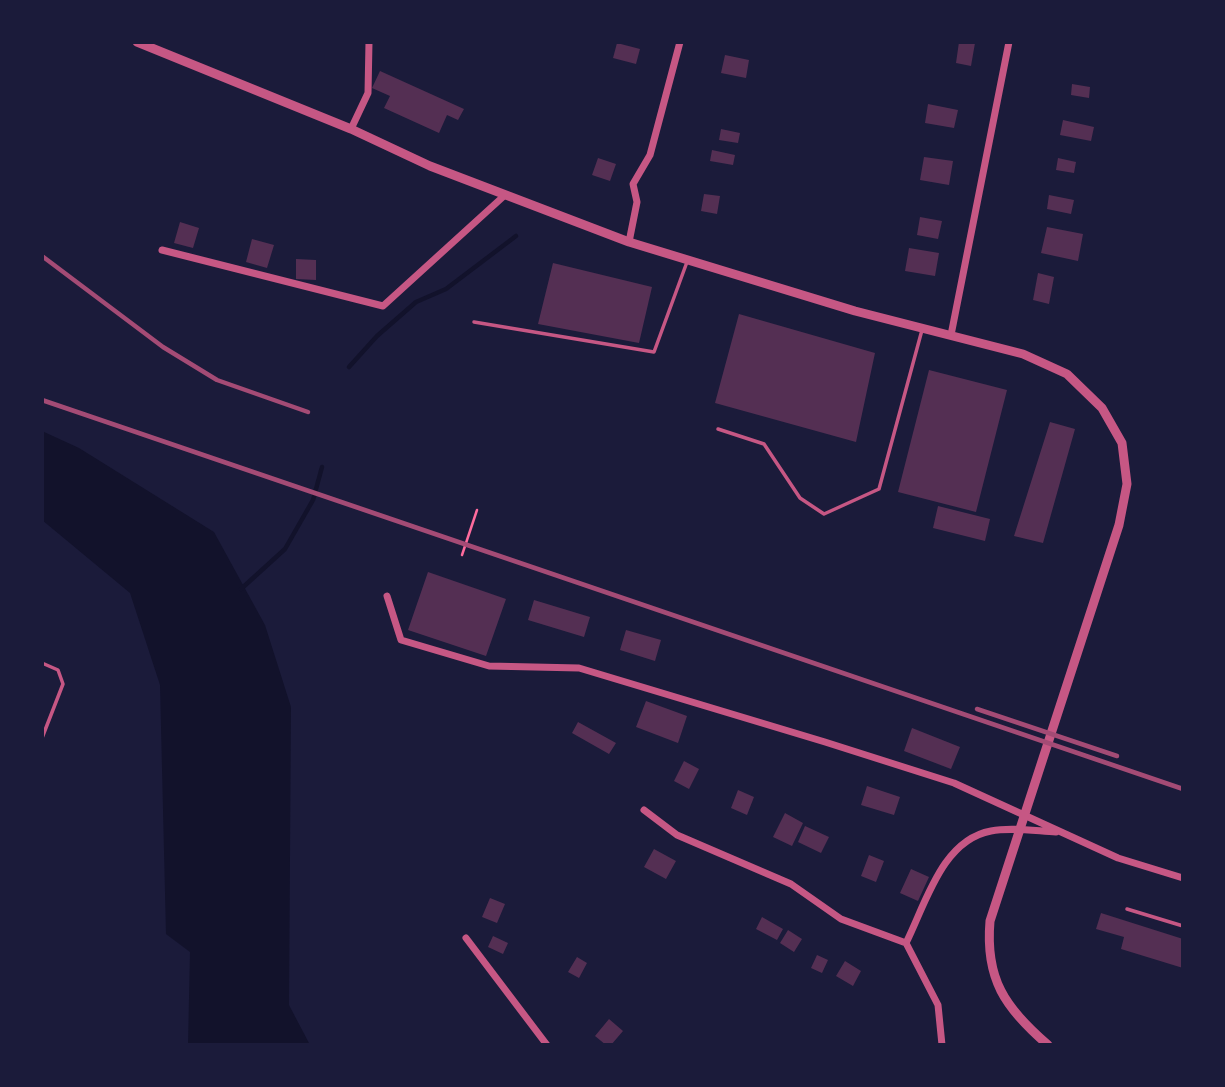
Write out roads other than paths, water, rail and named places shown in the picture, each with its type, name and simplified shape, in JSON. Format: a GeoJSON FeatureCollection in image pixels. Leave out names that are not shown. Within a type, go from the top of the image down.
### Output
{"type":"FeatureCollection","features":[{"type":"Feature","properties":{"kind":"street"},"geometry":{"type":"LineString","coordinates":[[137,42],[351,129],[430,166],[629,242],[855,312],[1023,354],[1067,374],[1102,408],[1122,443],[1127,484],[1102,582],[989,920],[988,946],[1002,997],[1020,1020],[1048,1045]]}},
{"type":"Feature","properties":{"kind":"street"},"geometry":{"type":"LineString","coordinates":[[351,129],[368,93],[369,42]]}},
{"type":"Feature","properties":{"kind":"street"},"geometry":{"type":"LineString","coordinates":[[629,242],[637,202],[633,184],[650,155],[680,42]]}},
{"type":"Feature","properties":{"kind":"street"},"geometry":{"type":"LineString","coordinates":[[951,335],[1010,42]]}},
{"type":"Feature","properties":{"kind":"street"},"geometry":{"type":"LineString","coordinates":[[162,250],[383,306],[505,195]]}},
{"type":"Feature","properties":{"kind":"street"},"geometry":{"type":"LineString","coordinates":[[387,596],[401,640],[489,666],[579,668],[954,783],[1118,858],[1183,878]]}},
{"type":"Feature","properties":{"kind":"street"},"geometry":{"type":"LineString","coordinates":[[644,810],[677,835],[791,884],[841,919],[906,943],[938,1005],[942,1045]]}},
{"type":"Feature","properties":{"kind":"street"},"geometry":{"type":"LineString","coordinates":[[906,943],[950,855],[967,839],[992,830],[1061,832]]}},
{"type":"Feature","properties":{"kind":"street"},"geometry":{"type":"LineString","coordinates":[[466,938],[547,1045]]}},
{"type":"Feature","properties":{"kind":"lane"},"geometry":{"type":"LineString","coordinates":[[474,322],[654,352],[687,262]]}},
{"type":"Feature","properties":{"kind":"lane"},"geometry":{"type":"LineString","coordinates":[[718,429],[764,444],[800,498],[824,514],[879,489],[923,327]]}},
{"type":"Feature","properties":{"kind":"lane"},"geometry":{"type":"LineString","coordinates":[[42,663],[58,670],[64,684],[42,738]]}},
{"type":"Feature","properties":{"kind":"lane"},"geometry":{"type":"LineString","coordinates":[[1127,909],[1183,926]]}},
{"type":"Feature","properties":{"kind":"waterway"},"geometry":{"type":"LineString","coordinates":[[349,367],[377,336],[416,302],[446,289],[516,236]]}},
{"type":"Feature","properties":{"kind":"waterway"},"geometry":{"type":"LineString","coordinates":[[241,589],[285,549],[313,500],[322,467]]}},
{"type":"Feature","properties":{"kind":"railway"},"geometry":{"type":"LineString","coordinates":[[42,256],[163,347],[217,380],[308,412]]}},
{"type":"Feature","properties":{"kind":"railway"},"geometry":{"type":"LineString","coordinates":[[42,400],[1183,789]]}},
{"type":"Feature","properties":{"kind":"railway"},"geometry":{"type":"LineString","coordinates":[[977,709],[1117,756]]}}]}
